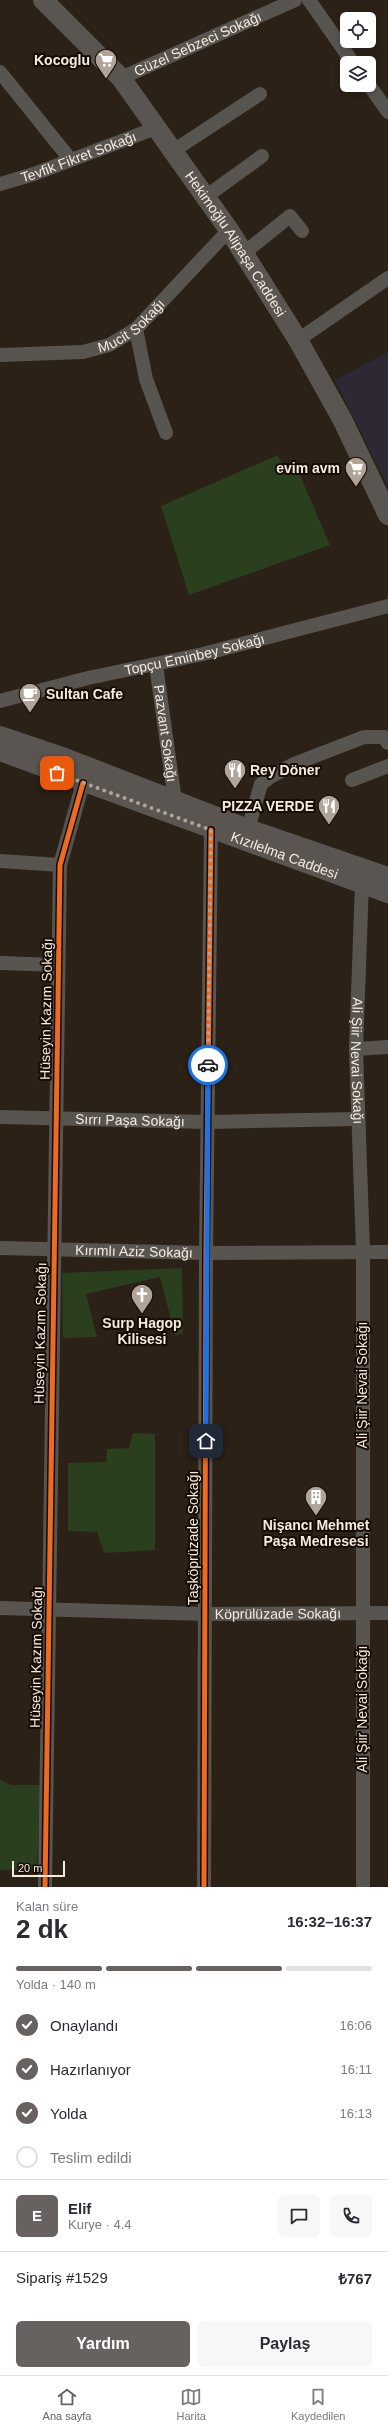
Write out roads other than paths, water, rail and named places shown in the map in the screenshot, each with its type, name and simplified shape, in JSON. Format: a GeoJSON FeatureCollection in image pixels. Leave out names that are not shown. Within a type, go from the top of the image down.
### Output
{"type":"FeatureCollection","features":[{"type":"Feature","properties":{"kind":"main road","name":"Hekimoğlu Alipaşa Caddesi"},"geometry":{"type":"LineString","coordinates":[[43,0],[121,78],[173,151],[204,198],[229,230],[298,340],[342,419],[388,515]]}},
{"type":"Feature","properties":{"kind":"main road","name":"Kızılelma Caddesi"},"geometry":{"type":"LineString","coordinates":[[0,736],[248,828],[388,877]]}},
{"type":"Feature","properties":{"kind":"main road","name":"Kızılelma Caddesi"},"geometry":{"type":"LineString","coordinates":[[0,751],[211,830],[388,893]]}},
{"type":"Feature","properties":{"kind":"street","name":"Güzel Sebzeci Sokağı"},"geometry":{"type":"LineString","coordinates":[[121,78],[296,0]]}},
{"type":"Feature","properties":{"kind":"street"},"geometry":{"type":"LineString","coordinates":[[309,0],[348,56]]}},
{"type":"Feature","properties":{"kind":"street"},"geometry":{"type":"LineString","coordinates":[[0,72],[70,159]]}},
{"type":"Feature","properties":{"kind":"street"},"geometry":{"type":"LineString","coordinates":[[374,92],[388,112]]}},
{"type":"Feature","properties":{"kind":"street"},"geometry":{"type":"LineString","coordinates":[[173,151],[260,94]]}},
{"type":"Feature","properties":{"kind":"street","name":"Tevfik Fikret Sokağı"},"geometry":{"type":"LineString","coordinates":[[0,184],[14,181],[156,128]]}},
{"type":"Feature","properties":{"kind":"street"},"geometry":{"type":"LineString","coordinates":[[204,198],[262,156]]}},
{"type":"Feature","properties":{"kind":"street"},"geometry":{"type":"LineString","coordinates":[[244,253],[290,216],[302,231]]}},
{"type":"Feature","properties":{"kind":"street","name":"Mucit Sokağı"},"geometry":{"type":"LineString","coordinates":[[0,355],[90,351],[109,345],[136,328],[229,230]]}},
{"type":"Feature","properties":{"kind":"street"},"geometry":{"type":"LineString","coordinates":[[298,340],[388,278]]}},
{"type":"Feature","properties":{"kind":"street"},"geometry":{"type":"LineString","coordinates":[[136,328],[146,379],[166,433]]}},
{"type":"Feature","properties":{"kind":"street","name":"Topçu Eminbey Sokağı"},"geometry":{"type":"LineString","coordinates":[[0,701],[88,678],[156,665],[388,606]]}},
{"type":"Feature","properties":{"kind":"street","name":"Pazvant Sokağı"},"geometry":{"type":"LineString","coordinates":[[156,665],[175,801]]}},
{"type":"Feature","properties":{"kind":"street"},"geometry":{"type":"LineString","coordinates":[[248,828],[261,784],[270,777],[294,764],[364,737],[384,736],[388,743]]}},
{"type":"Feature","properties":{"kind":"street"},"geometry":{"type":"LineString","coordinates":[[352,780],[388,766]]}},
{"type":"Feature","properties":{"kind":"street","name":"Hüseyin Kazım Sokağı"},"geometry":{"type":"LineString","coordinates":[[45,1887],[57,965],[60,924],[60,865],[83,783]]}},
{"type":"Feature","properties":{"kind":"street","name":"Taşköprüzade Sokağı"},"geometry":{"type":"LineString","coordinates":[[204,1887],[206,1253],[211,830]]}},
{"type":"Feature","properties":{"kind":"street"},"geometry":{"type":"LineString","coordinates":[[0,861],[60,865]]}},
{"type":"Feature","properties":{"kind":"street","name":"Ali Şiir Nevai Sokağı"},"geometry":{"type":"LineString","coordinates":[[362,883],[356,1049],[357,1119],[363,1251],[362,1613],[364,1887]]}},
{"type":"Feature","properties":{"kind":"street"},"geometry":{"type":"LineString","coordinates":[[0,963],[57,965]]}},
{"type":"Feature","properties":{"kind":"street"},"geometry":{"type":"LineString","coordinates":[[356,1049],[388,1047]]}},
{"type":"Feature","properties":{"kind":"street","name":"Sırrı Paşa Sokağı"},"geometry":{"type":"LineString","coordinates":[[0,1117],[207,1122],[357,1119]]}},
{"type":"Feature","properties":{"kind":"street","name":"Kırımlı Aziz Sokağı"},"geometry":{"type":"LineString","coordinates":[[0,1248],[53,1248],[206,1253],[388,1252]]}},
{"type":"Feature","properties":{"kind":"street","name":"Köprülüzade Sokağı"},"geometry":{"type":"LineString","coordinates":[[0,1608],[205,1614],[388,1613]]}},
{"type":"Feature","properties":{"kind":"place","name":"Kocoglu"},"geometry":{"type":"Point","coordinates":[106,80]}},
{"type":"Feature","properties":{"kind":"place","name":"evim avm"},"geometry":{"type":"Point","coordinates":[356,488]}},
{"type":"Feature","properties":{"kind":"place","name":"Sultan Cafe"},"geometry":{"type":"Point","coordinates":[30,714]}},
{"type":"Feature","properties":{"kind":"place","name":"Rey Döner"},"geometry":{"type":"Point","coordinates":[235,790]}},
{"type":"Feature","properties":{"kind":"place","name":"PIZZA VERDE"},"geometry":{"type":"Point","coordinates":[329,826]}},
{"type":"Feature","properties":{"kind":"place","name":"Surp Hagop Kilisesi"},"geometry":{"type":"Point","coordinates":[142,1314]}},
{"type":"Feature","properties":{"kind":"place","name":"Nişancı Mehmet Paşa Medresesi"},"geometry":{"type":"Point","coordinates":[316,1516]}}]}
